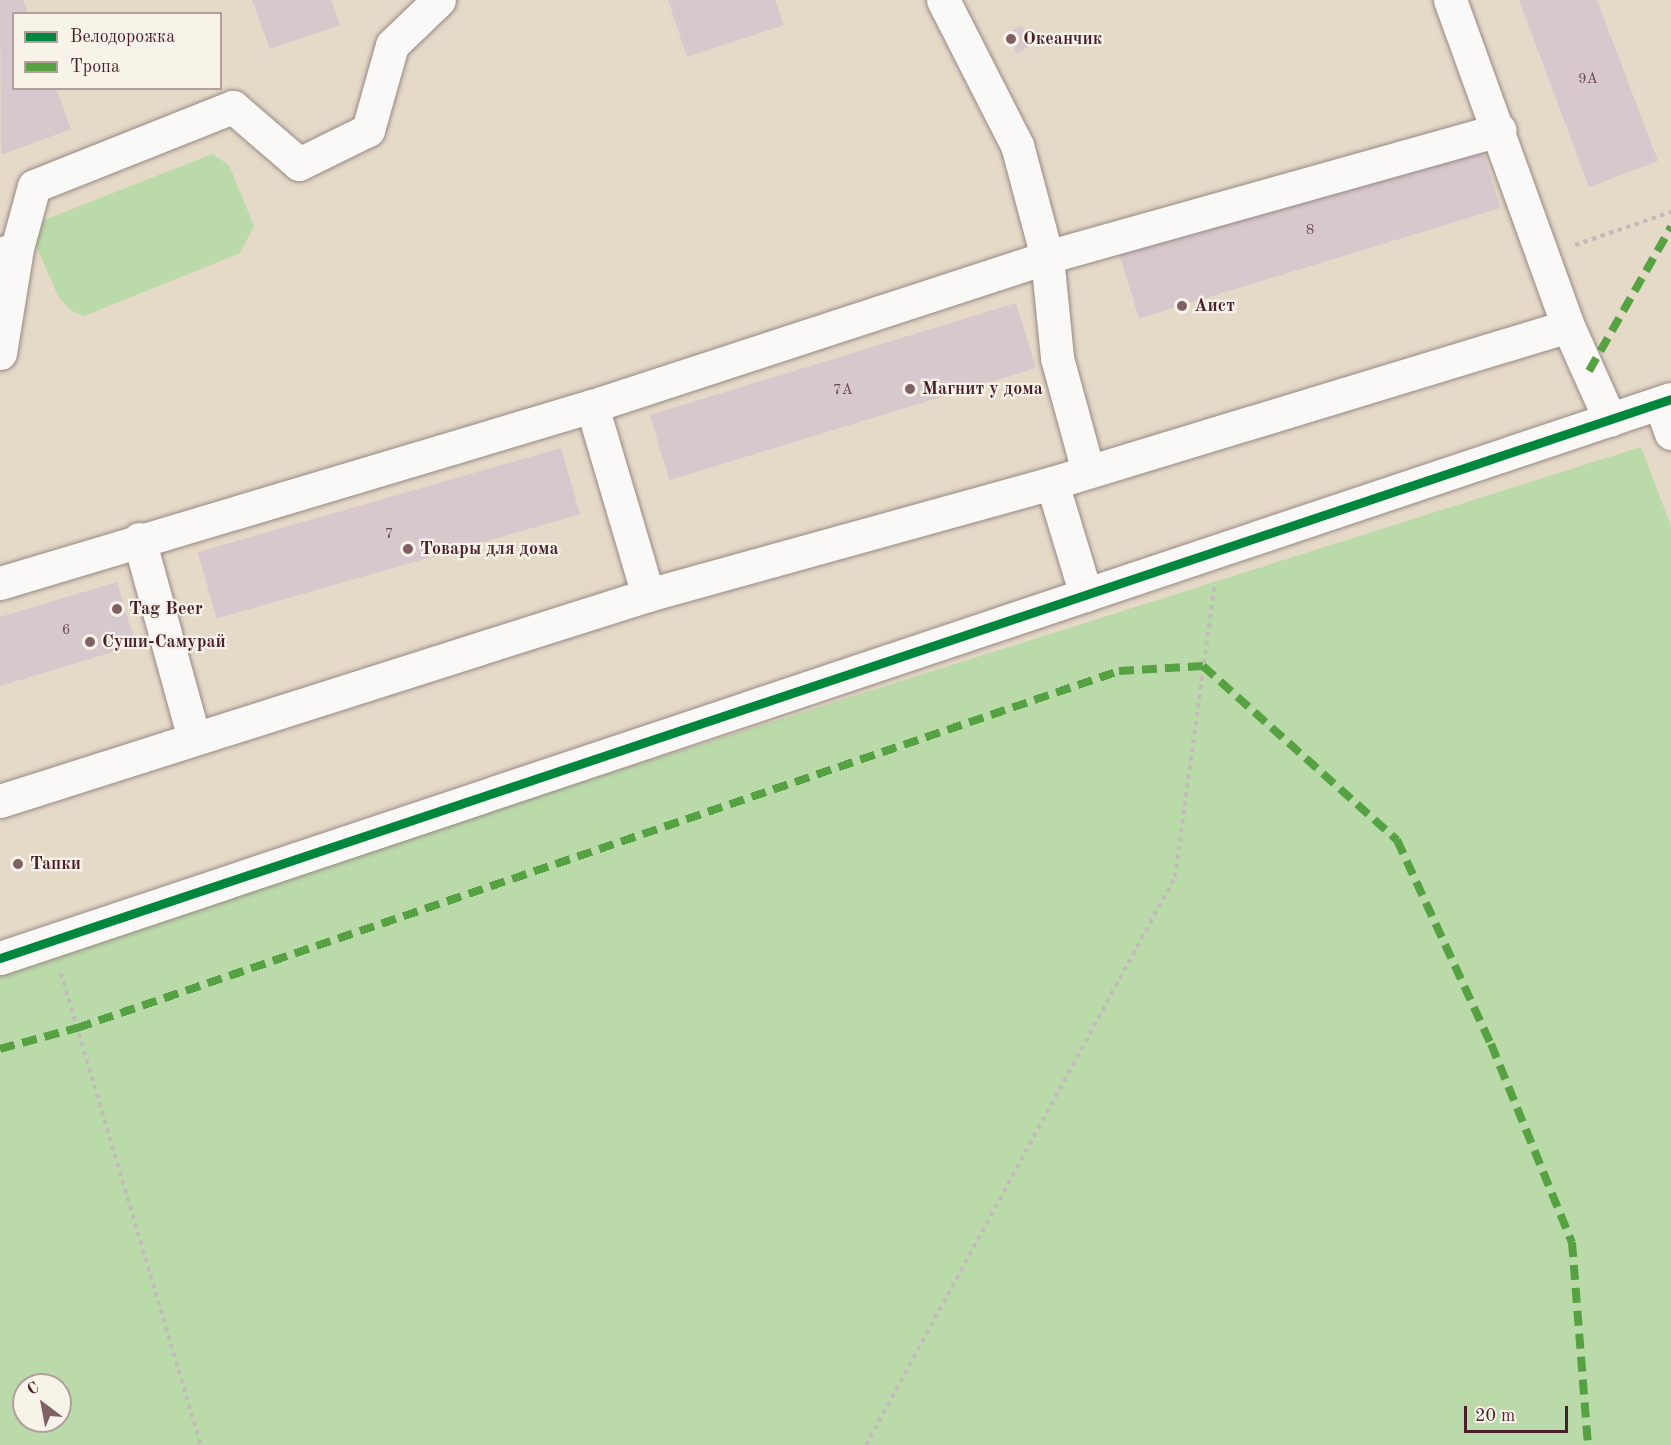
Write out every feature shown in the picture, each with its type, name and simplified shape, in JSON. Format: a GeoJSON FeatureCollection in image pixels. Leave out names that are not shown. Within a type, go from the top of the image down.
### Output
{"type":"FeatureCollection","features":[{"type":"Feature","properties":{"kind":"street"},"geometry":{"type":"LineString","coordinates":[[0,353],[8,251],[34,186],[233,107],[299,164],[368,130],[392,45],[439,0]]}},
{"type":"Feature","properties":{"kind":"street"},"geometry":{"type":"LineString","coordinates":[[943,0],[1017,146],[1047,256],[1057,358],[1088,471]]}},
{"type":"Feature","properties":{"kind":"street"},"geometry":{"type":"LineString","coordinates":[[1450,0],[1568,326],[1610,420]]}},
{"type":"Feature","properties":{"kind":"street"},"geometry":{"type":"LineString","coordinates":[[0,583],[139,539],[592,406],[1047,256],[1498,130]]}},
{"type":"Feature","properties":{"kind":"street"},"geometry":{"type":"LineString","coordinates":[[0,801],[648,596],[1052,483],[1568,326]]}},
{"type":"Feature","properties":{"kind":"street"},"geometry":{"type":"LineString","coordinates":[[0,958],[1666,401],[1671,433]]}},
{"type":"Feature","properties":{"kind":"street"},"geometry":{"type":"LineString","coordinates":[[592,406],[648,596]]}},
{"type":"Feature","properties":{"kind":"street"},"geometry":{"type":"LineString","coordinates":[[1052,483],[1086,595]]}},
{"type":"Feature","properties":{"kind":"street"},"geometry":{"type":"LineString","coordinates":[[139,539],[194,739]]}},
{"type":"Feature","properties":{"kind":"path"},"geometry":{"type":"LineString","coordinates":[[1543,255],[1671,212]]}},
{"type":"Feature","properties":{"kind":"path"},"geometry":{"type":"LineString","coordinates":[[866,1445],[1174,877],[1219,550]]}},
{"type":"Feature","properties":{"kind":"path"},"geometry":{"type":"LineString","coordinates":[[52,941],[201,1445]]}},
{"type":"Feature","properties":{"kind":"green space"},"geometry":{"type":"Polygon","coordinates":[[[212,154],[229,165],[254,226],[240,253],[84,316],[70,310],[58,296],[35,243],[42,221],[212,154]]]}},
{"type":"Feature","properties":{"kind":"green space"},"geometry":{"type":"Polygon","coordinates":[[[1641,447],[1671,526],[1671,1445],[0,1445],[0,966],[1641,447]]]}},
{"type":"Feature","properties":{"kind":"building"},"geometry":{"type":"Polygon","coordinates":[[[0,0],[23,0],[27,12],[12,12],[12,90],[57,90],[71,129],[1,155],[0,0]]]}},
{"type":"Feature","properties":{"kind":"building"},"geometry":{"type":"Polygon","coordinates":[[[252,0],[331,0],[340,25],[270,49],[252,0]]]}},
{"type":"Feature","properties":{"kind":"building"},"geometry":{"type":"Polygon","coordinates":[[[668,0],[775,0],[784,25],[687,57],[668,0]]]}},
{"type":"Feature","properties":{"kind":"building"},"geometry":{"type":"Polygon","coordinates":[[[1519,0],[1597,0],[1658,161],[1589,187],[1519,0]]]}},
{"type":"Feature","properties":{"kind":"building"},"geometry":{"type":"Polygon","coordinates":[[[1022,26],[1033,44],[1017,54],[1007,32],[1022,26]]]}},
{"type":"Feature","properties":{"kind":"building"},"geometry":{"type":"Polygon","coordinates":[[[1480,141],[1500,208],[1139,318],[1119,252],[1480,141]]]}},
{"type":"Feature","properties":{"kind":"building"},"geometry":{"type":"Polygon","coordinates":[[[1016,303],[1036,368],[670,480],[650,415],[1016,303]]]}},
{"type":"Feature","properties":{"kind":"building"},"geometry":{"type":"Polygon","coordinates":[[[561,448],[580,514],[217,619],[198,552],[561,448]]]}},
{"type":"Feature","properties":{"kind":"building"},"geometry":{"type":"Polygon","coordinates":[[[117,582],[136,645],[0,686],[0,617],[117,582]]]}},
{"type":"Feature","properties":{"kind":"marked path"},"geometry":{"type":"LineString","coordinates":[[1589,371],[1671,227]]}},
{"type":"Feature","properties":{"kind":"marked path"},"geometry":{"type":"LineString","coordinates":[[0,1049],[77,1028],[1119,671],[1203,666],[1397,840],[1491,1044],[1572,1242],[1588,1445]]}},
{"type":"Feature","properties":{"kind":"cycle path"},"geometry":{"type":"LineString","coordinates":[[0,958],[1671,399]]}},
{"type":"Feature","properties":{"kind":"place","name":"Океанчик"},"geometry":{"type":"Point","coordinates":[1011,39]}},
{"type":"Feature","properties":{"kind":"place","name":"Аист"},"geometry":{"type":"Point","coordinates":[1182,306]}},
{"type":"Feature","properties":{"kind":"place","name":"Магнит у дома"},"geometry":{"type":"Point","coordinates":[910,389]}},
{"type":"Feature","properties":{"kind":"place","name":"Товары для дома"},"geometry":{"type":"Point","coordinates":[408,549]}},
{"type":"Feature","properties":{"kind":"place","name":"Tag Beer"},"geometry":{"type":"Point","coordinates":[117,609]}},
{"type":"Feature","properties":{"kind":"place","name":"Суши-Самурай"},"geometry":{"type":"Point","coordinates":[90,642]}},
{"type":"Feature","properties":{"kind":"place","name":"Тапки"},"geometry":{"type":"Point","coordinates":[18,864]}}]}
